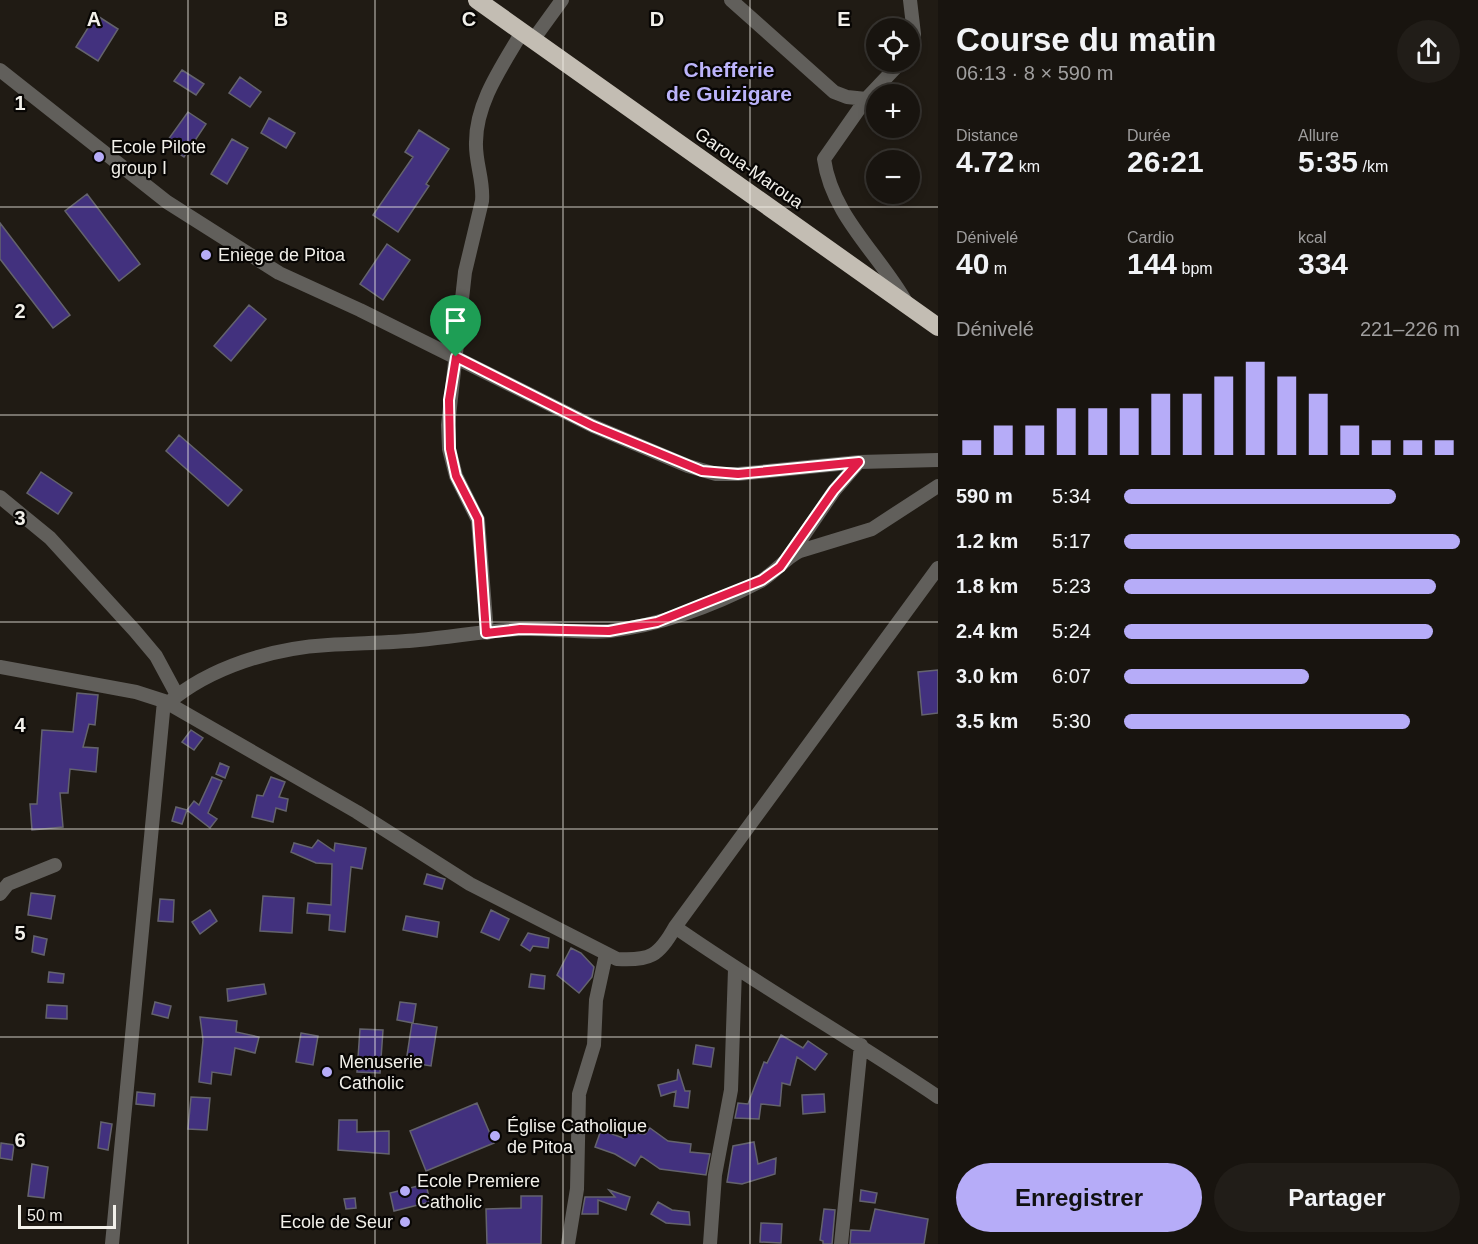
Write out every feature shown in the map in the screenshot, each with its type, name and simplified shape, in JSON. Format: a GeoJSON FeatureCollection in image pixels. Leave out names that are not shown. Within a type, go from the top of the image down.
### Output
{"type":"FeatureCollection","features":[{"type":"Feature","properties":{"kind":"highway","name":"Garoua-Maroua"},"geometry":{"type":"LineString","coordinates":[[477,0],[938,327]]}},
{"type":"Feature","properties":{"kind":"street"},"geometry":{"type":"LineString","coordinates":[[486,633],[478,519],[456,476],[450,449],[449,400],[465,272],[482,201],[483,189],[476,144],[477,128],[489,91],[527,36],[562,0]]}},
{"type":"Feature","properties":{"kind":"street"},"geometry":{"type":"LineString","coordinates":[[731,0],[834,92],[848,97],[866,99]]}},
{"type":"Feature","properties":{"kind":"street"},"geometry":{"type":"LineString","coordinates":[[910,0],[912,18]]}},
{"type":"Feature","properties":{"kind":"street"},"geometry":{"type":"LineString","coordinates":[[0,70],[167,202],[279,273],[456,357],[593,426],[702,471],[738,474],[859,462],[938,460]]}},
{"type":"Feature","properties":{"kind":"street"},"geometry":{"type":"LineString","coordinates":[[880,84],[892,72]]}},
{"type":"Feature","properties":{"kind":"street"},"geometry":{"type":"LineString","coordinates":[[866,99],[826,153],[825,167],[837,201],[865,246],[895,282],[909,307]]}},
{"type":"Feature","properties":{"kind":"street"},"geometry":{"type":"LineString","coordinates":[[170,700],[185,688],[221,670],[297,649],[520,629],[609,631],[657,622],[762,580],[780,567],[834,490],[859,462]]}},
{"type":"Feature","properties":{"kind":"street"},"geometry":{"type":"LineString","coordinates":[[789,556],[872,529],[938,486]]}},
{"type":"Feature","properties":{"kind":"street"},"geometry":{"type":"LineString","coordinates":[[0,497],[50,538],[156,656],[170,700],[112,1244]]}},
{"type":"Feature","properties":{"kind":"street"},"geometry":{"type":"LineString","coordinates":[[0,667],[170,700],[357,812],[470,884],[617,959],[645,959],[663,947],[675,927],[938,568]]}},
{"type":"Feature","properties":{"kind":"street"},"geometry":{"type":"LineString","coordinates":[[0,894],[8,884],[55,865]]}},
{"type":"Feature","properties":{"kind":"street"},"geometry":{"type":"LineString","coordinates":[[675,927],[735,969],[861,1045],[938,1097]]}},
{"type":"Feature","properties":{"kind":"street"},"geometry":{"type":"LineString","coordinates":[[568,1244],[577,1189],[579,1094],[594,1045],[596,1000],[606,954]]}},
{"type":"Feature","properties":{"kind":"street"},"geometry":{"type":"LineString","coordinates":[[710,1244],[715,1175],[731,1090],[735,969]]}},
{"type":"Feature","properties":{"kind":"street"},"geometry":{"type":"LineString","coordinates":[[841,1244],[861,1045]]}},
{"type":"Feature","properties":{"kind":"building"},"geometry":{"type":"Polygon","coordinates":[[[96,15],[118,29],[98,61],[76,47],[96,15]]]}},
{"type":"Feature","properties":{"kind":"building"},"geometry":{"type":"Polygon","coordinates":[[[182,70],[204,84],[196,95],[174,81],[182,70]]]}},
{"type":"Feature","properties":{"kind":"building"},"geometry":{"type":"Polygon","coordinates":[[[240,77],[261,92],[250,107],[229,93],[240,77]]]}},
{"type":"Feature","properties":{"kind":"building"},"geometry":{"type":"Polygon","coordinates":[[[188,112],[206,124],[184,157],[165,144],[188,112]]]}},
{"type":"Feature","properties":{"kind":"building"},"geometry":{"type":"Polygon","coordinates":[[[269,118],[295,133],[286,148],[261,133],[269,118]]]}},
{"type":"Feature","properties":{"kind":"building"},"geometry":{"type":"Polygon","coordinates":[[[419,130],[449,149],[426,184],[429,186],[398,232],[373,215],[413,157],[405,152],[419,130]]]}},
{"type":"Feature","properties":{"kind":"building"},"geometry":{"type":"Polygon","coordinates":[[[232,139],[248,148],[227,184],[211,174],[232,139]]]}},
{"type":"Feature","properties":{"kind":"building"},"geometry":{"type":"Polygon","coordinates":[[[87,194],[140,264],[119,281],[65,211],[87,194]]]}},
{"type":"Feature","properties":{"kind":"building"},"geometry":{"type":"Polygon","coordinates":[[[0,223],[70,315],[53,328],[0,259],[0,223]]]}},
{"type":"Feature","properties":{"kind":"building"},"geometry":{"type":"Polygon","coordinates":[[[387,244],[410,260],[383,300],[360,284],[387,244]]]}},
{"type":"Feature","properties":{"kind":"building"},"geometry":{"type":"Polygon","coordinates":[[[249,305],[266,319],[231,361],[214,346],[249,305]]]}},
{"type":"Feature","properties":{"kind":"building"},"geometry":{"type":"Polygon","coordinates":[[[179,435],[242,490],[228,506],[166,451],[179,435]]]}},
{"type":"Feature","properties":{"kind":"building"},"geometry":{"type":"Polygon","coordinates":[[[41,472],[72,493],[58,514],[27,493],[41,472]]]}},
{"type":"Feature","properties":{"kind":"building"},"geometry":{"type":"Polygon","coordinates":[[[938,670],[938,713],[922,715],[918,672],[938,670]]]}},
{"type":"Feature","properties":{"kind":"building"},"geometry":{"type":"Polygon","coordinates":[[[77,693],[98,695],[95,725],[89,724],[83,747],[98,748],[96,772],[70,769],[68,793],[60,793],[63,827],[32,830],[30,804],[37,804],[42,730],[73,732],[77,693]]]}},
{"type":"Feature","properties":{"kind":"building"},"geometry":{"type":"Polygon","coordinates":[[[191,730],[203,738],[194,750],[182,742],[191,730]]]}},
{"type":"Feature","properties":{"kind":"building"},"geometry":{"type":"Polygon","coordinates":[[[220,763],[229,767],[225,778],[216,774],[220,763]]]}},
{"type":"Feature","properties":{"kind":"building"},"geometry":{"type":"Polygon","coordinates":[[[212,777],[222,781],[208,813],[217,819],[210,828],[187,810],[194,801],[199,805],[212,777]]]}},
{"type":"Feature","properties":{"kind":"building"},"geometry":{"type":"Polygon","coordinates":[[[271,777],[285,782],[279,797],[288,799],[286,811],[276,808],[273,822],[252,817],[257,795],[263,796],[271,777]]]}},
{"type":"Feature","properties":{"kind":"building"},"geometry":{"type":"Polygon","coordinates":[[[176,807],[187,810],[182,824],[172,821],[176,807]]]}},
{"type":"Feature","properties":{"kind":"building"},"geometry":{"type":"Polygon","coordinates":[[[318,840],[334,851],[335,843],[366,848],[362,869],[351,867],[345,932],[329,930],[330,915],[307,913],[308,903],[331,905],[332,864],[316,863],[291,852],[294,843],[312,848],[318,840]]]}},
{"type":"Feature","properties":{"kind":"building"},"geometry":{"type":"Polygon","coordinates":[[[427,874],[445,879],[442,889],[424,884],[427,874]]]}},
{"type":"Feature","properties":{"kind":"building"},"geometry":{"type":"Polygon","coordinates":[[[31,893],[55,896],[51,919],[28,915],[31,893]]]}},
{"type":"Feature","properties":{"kind":"building"},"geometry":{"type":"Polygon","coordinates":[[[263,896],[294,898],[292,933],[260,931],[263,896]]]}},
{"type":"Feature","properties":{"kind":"building"},"geometry":{"type":"Polygon","coordinates":[[[160,899],[174,900],[173,922],[158,921],[160,899]]]}},
{"type":"Feature","properties":{"kind":"building"},"geometry":{"type":"Polygon","coordinates":[[[210,910],[217,921],[200,934],[192,922],[210,910]]]}},
{"type":"Feature","properties":{"kind":"building"},"geometry":{"type":"Polygon","coordinates":[[[491,910],[509,919],[499,940],[481,932],[491,910]]]}},
{"type":"Feature","properties":{"kind":"building"},"geometry":{"type":"Polygon","coordinates":[[[406,916],[439,922],[437,937],[403,930],[406,916]]]}},
{"type":"Feature","properties":{"kind":"building"},"geometry":{"type":"Polygon","coordinates":[[[528,933],[549,938],[548,948],[533,946],[530,951],[521,945],[528,933]]]}},
{"type":"Feature","properties":{"kind":"building"},"geometry":{"type":"Polygon","coordinates":[[[34,936],[47,939],[44,955],[32,952],[34,936]]]}},
{"type":"Feature","properties":{"kind":"building"},"geometry":{"type":"Polygon","coordinates":[[[571,948],[581,953],[594,967],[592,977],[579,993],[557,975],[571,948]]]}},
{"type":"Feature","properties":{"kind":"building"},"geometry":{"type":"Polygon","coordinates":[[[49,972],[64,974],[63,983],[48,982],[49,972]]]}},
{"type":"Feature","properties":{"kind":"building"},"geometry":{"type":"Polygon","coordinates":[[[531,974],[545,976],[544,989],[529,987],[531,974]]]}},
{"type":"Feature","properties":{"kind":"building"},"geometry":{"type":"Polygon","coordinates":[[[264,984],[266,994],[228,1001],[227,989],[264,984]]]}},
{"type":"Feature","properties":{"kind":"building"},"geometry":{"type":"Polygon","coordinates":[[[155,1002],[171,1006],[168,1018],[152,1014],[155,1002]]]}},
{"type":"Feature","properties":{"kind":"building"},"geometry":{"type":"Polygon","coordinates":[[[400,1002],[416,1004],[413,1023],[397,1020],[400,1002]]]}},
{"type":"Feature","properties":{"kind":"building"},"geometry":{"type":"Polygon","coordinates":[[[47,1005],[67,1006],[67,1019],[46,1018],[47,1005]]]}},
{"type":"Feature","properties":{"kind":"building"},"geometry":{"type":"Polygon","coordinates":[[[200,1017],[237,1021],[236,1032],[259,1037],[255,1053],[235,1048],[231,1075],[212,1072],[211,1084],[199,1082],[203,1040],[200,1017]]]}},
{"type":"Feature","properties":{"kind":"building"},"geometry":{"type":"Polygon","coordinates":[[[412,1023],[437,1027],[431,1066],[406,1062],[412,1023]]]}},
{"type":"Feature","properties":{"kind":"building"},"geometry":{"type":"Polygon","coordinates":[[[360,1029],[383,1030],[380,1073],[357,1072],[360,1029]]]}},
{"type":"Feature","properties":{"kind":"building"},"geometry":{"type":"Polygon","coordinates":[[[301,1033],[318,1036],[313,1065],[296,1062],[301,1033]]]}},
{"type":"Feature","properties":{"kind":"building"},"geometry":{"type":"Polygon","coordinates":[[[781,1035],[803,1048],[808,1041],[827,1054],[815,1070],[797,1057],[790,1085],[782,1083],[780,1106],[761,1104],[759,1119],[735,1118],[738,1103],[748,1104],[764,1062],[767,1063],[781,1035]]]}},
{"type":"Feature","properties":{"kind":"building"},"geometry":{"type":"Polygon","coordinates":[[[696,1045],[714,1048],[711,1067],[693,1064],[696,1045]]]}},
{"type":"Feature","properties":{"kind":"building"},"geometry":{"type":"Polygon","coordinates":[[[678,1069],[685,1091],[690,1091],[688,1108],[674,1106],[676,1091],[661,1096],[658,1085],[677,1080],[678,1069]]]}},
{"type":"Feature","properties":{"kind":"building"},"geometry":{"type":"Polygon","coordinates":[[[137,1092],[155,1094],[154,1106],[136,1104],[137,1092]]]}},
{"type":"Feature","properties":{"kind":"building"},"geometry":{"type":"Polygon","coordinates":[[[824,1094],[825,1112],[803,1114],[802,1095],[824,1094]]]}},
{"type":"Feature","properties":{"kind":"building"},"geometry":{"type":"Polygon","coordinates":[[[191,1097],[210,1098],[207,1130],[188,1129],[191,1097]]]}},
{"type":"Feature","properties":{"kind":"building"},"geometry":{"type":"Polygon","coordinates":[[[477,1103],[494,1143],[426,1171],[410,1131],[477,1103]]]}},
{"type":"Feature","properties":{"kind":"building"},"geometry":{"type":"Polygon","coordinates":[[[339,1120],[357,1120],[357,1132],[389,1131],[389,1154],[338,1150],[339,1120]]]}},
{"type":"Feature","properties":{"kind":"building"},"geometry":{"type":"Polygon","coordinates":[[[101,1122],[112,1124],[108,1150],[98,1148],[101,1122]]]}},
{"type":"Feature","properties":{"kind":"building"},"geometry":{"type":"Polygon","coordinates":[[[650,1128],[668,1141],[691,1144],[690,1152],[710,1154],[706,1175],[660,1169],[641,1156],[635,1166],[615,1154],[595,1147],[601,1130],[623,1138],[624,1132],[645,1134],[650,1128]]]}},
{"type":"Feature","properties":{"kind":"building"},"geometry":{"type":"Polygon","coordinates":[[[754,1142],[758,1164],[776,1158],[775,1174],[742,1184],[727,1182],[733,1146],[754,1142]]]}},
{"type":"Feature","properties":{"kind":"building"},"geometry":{"type":"Polygon","coordinates":[[[1,1143],[14,1145],[12,1160],[0,1158],[1,1143]]]}},
{"type":"Feature","properties":{"kind":"building"},"geometry":{"type":"Polygon","coordinates":[[[32,1164],[48,1167],[44,1198],[28,1196],[32,1164]]]}},
{"type":"Feature","properties":{"kind":"building"},"geometry":{"type":"Polygon","coordinates":[[[426,1184],[430,1202],[394,1211],[390,1193],[426,1184]]]}},
{"type":"Feature","properties":{"kind":"building"},"geometry":{"type":"Polygon","coordinates":[[[609,1190],[630,1197],[626,1210],[598,1200],[598,1214],[582,1214],[585,1197],[615,1197],[609,1190]]]}},
{"type":"Feature","properties":{"kind":"building"},"geometry":{"type":"Polygon","coordinates":[[[861,1190],[877,1193],[875,1203],[860,1201],[861,1190]]]}},
{"type":"Feature","properties":{"kind":"building"},"geometry":{"type":"Polygon","coordinates":[[[521,1196],[542,1196],[541,1244],[487,1244],[486,1209],[521,1208],[521,1196]]]}},
{"type":"Feature","properties":{"kind":"building"},"geometry":{"type":"Polygon","coordinates":[[[355,1198],[356,1208],[346,1209],[344,1199],[355,1198]]]}},
{"type":"Feature","properties":{"kind":"building"},"geometry":{"type":"Polygon","coordinates":[[[658,1202],[672,1210],[689,1212],[690,1225],[666,1223],[651,1214],[658,1202]]]}},
{"type":"Feature","properties":{"kind":"building"},"geometry":{"type":"Polygon","coordinates":[[[824,1209],[835,1210],[832,1244],[823,1244],[820,1240],[824,1209]]]}},
{"type":"Feature","properties":{"kind":"building"},"geometry":{"type":"Polygon","coordinates":[[[875,1209],[928,1219],[924,1244],[850,1244],[851,1230],[870,1231],[875,1209]]]}},
{"type":"Feature","properties":{"kind":"building"},"geometry":{"type":"Polygon","coordinates":[[[761,1223],[782,1224],[781,1243],[760,1242],[761,1223]]]}},
{"type":"Feature","properties":{"kind":"place","name":"Ecole Pilote group I"},"geometry":{"type":"Point","coordinates":[99,157]}},
{"type":"Feature","properties":{"kind":"place","name":"Eniege de Pitoa"},"geometry":{"type":"Point","coordinates":[206,255]}},
{"type":"Feature","properties":{"kind":"place","name":"Menuserie Catholic"},"geometry":{"type":"Point","coordinates":[327,1072]}},
{"type":"Feature","properties":{"kind":"place","name":"Église Catholique de Pitoa"},"geometry":{"type":"Point","coordinates":[495,1136]}},
{"type":"Feature","properties":{"kind":"place","name":"Ecole Premiere Catholic"},"geometry":{"type":"Point","coordinates":[405,1191]}},
{"type":"Feature","properties":{"kind":"place","name":"Ecole de Seur"},"geometry":{"type":"Point","coordinates":[405,1222]}},
{"type":"Feature","properties":{"kind":"district","name":"Chefferie de Guizigare"},"geometry":{"type":"Point","coordinates":[729,82]}},
{"type":"Feature","properties":{"kind":"route"},"geometry":{"type":"LineString","coordinates":[[456,357],[593,426],[702,471],[716,474],[738,474],[859,462],[834,490],[780,567],[762,580],[680,615],[657,622],[609,631],[520,629],[486,633],[478,519],[456,476],[450,449],[449,400],[456,357]]}}]}
